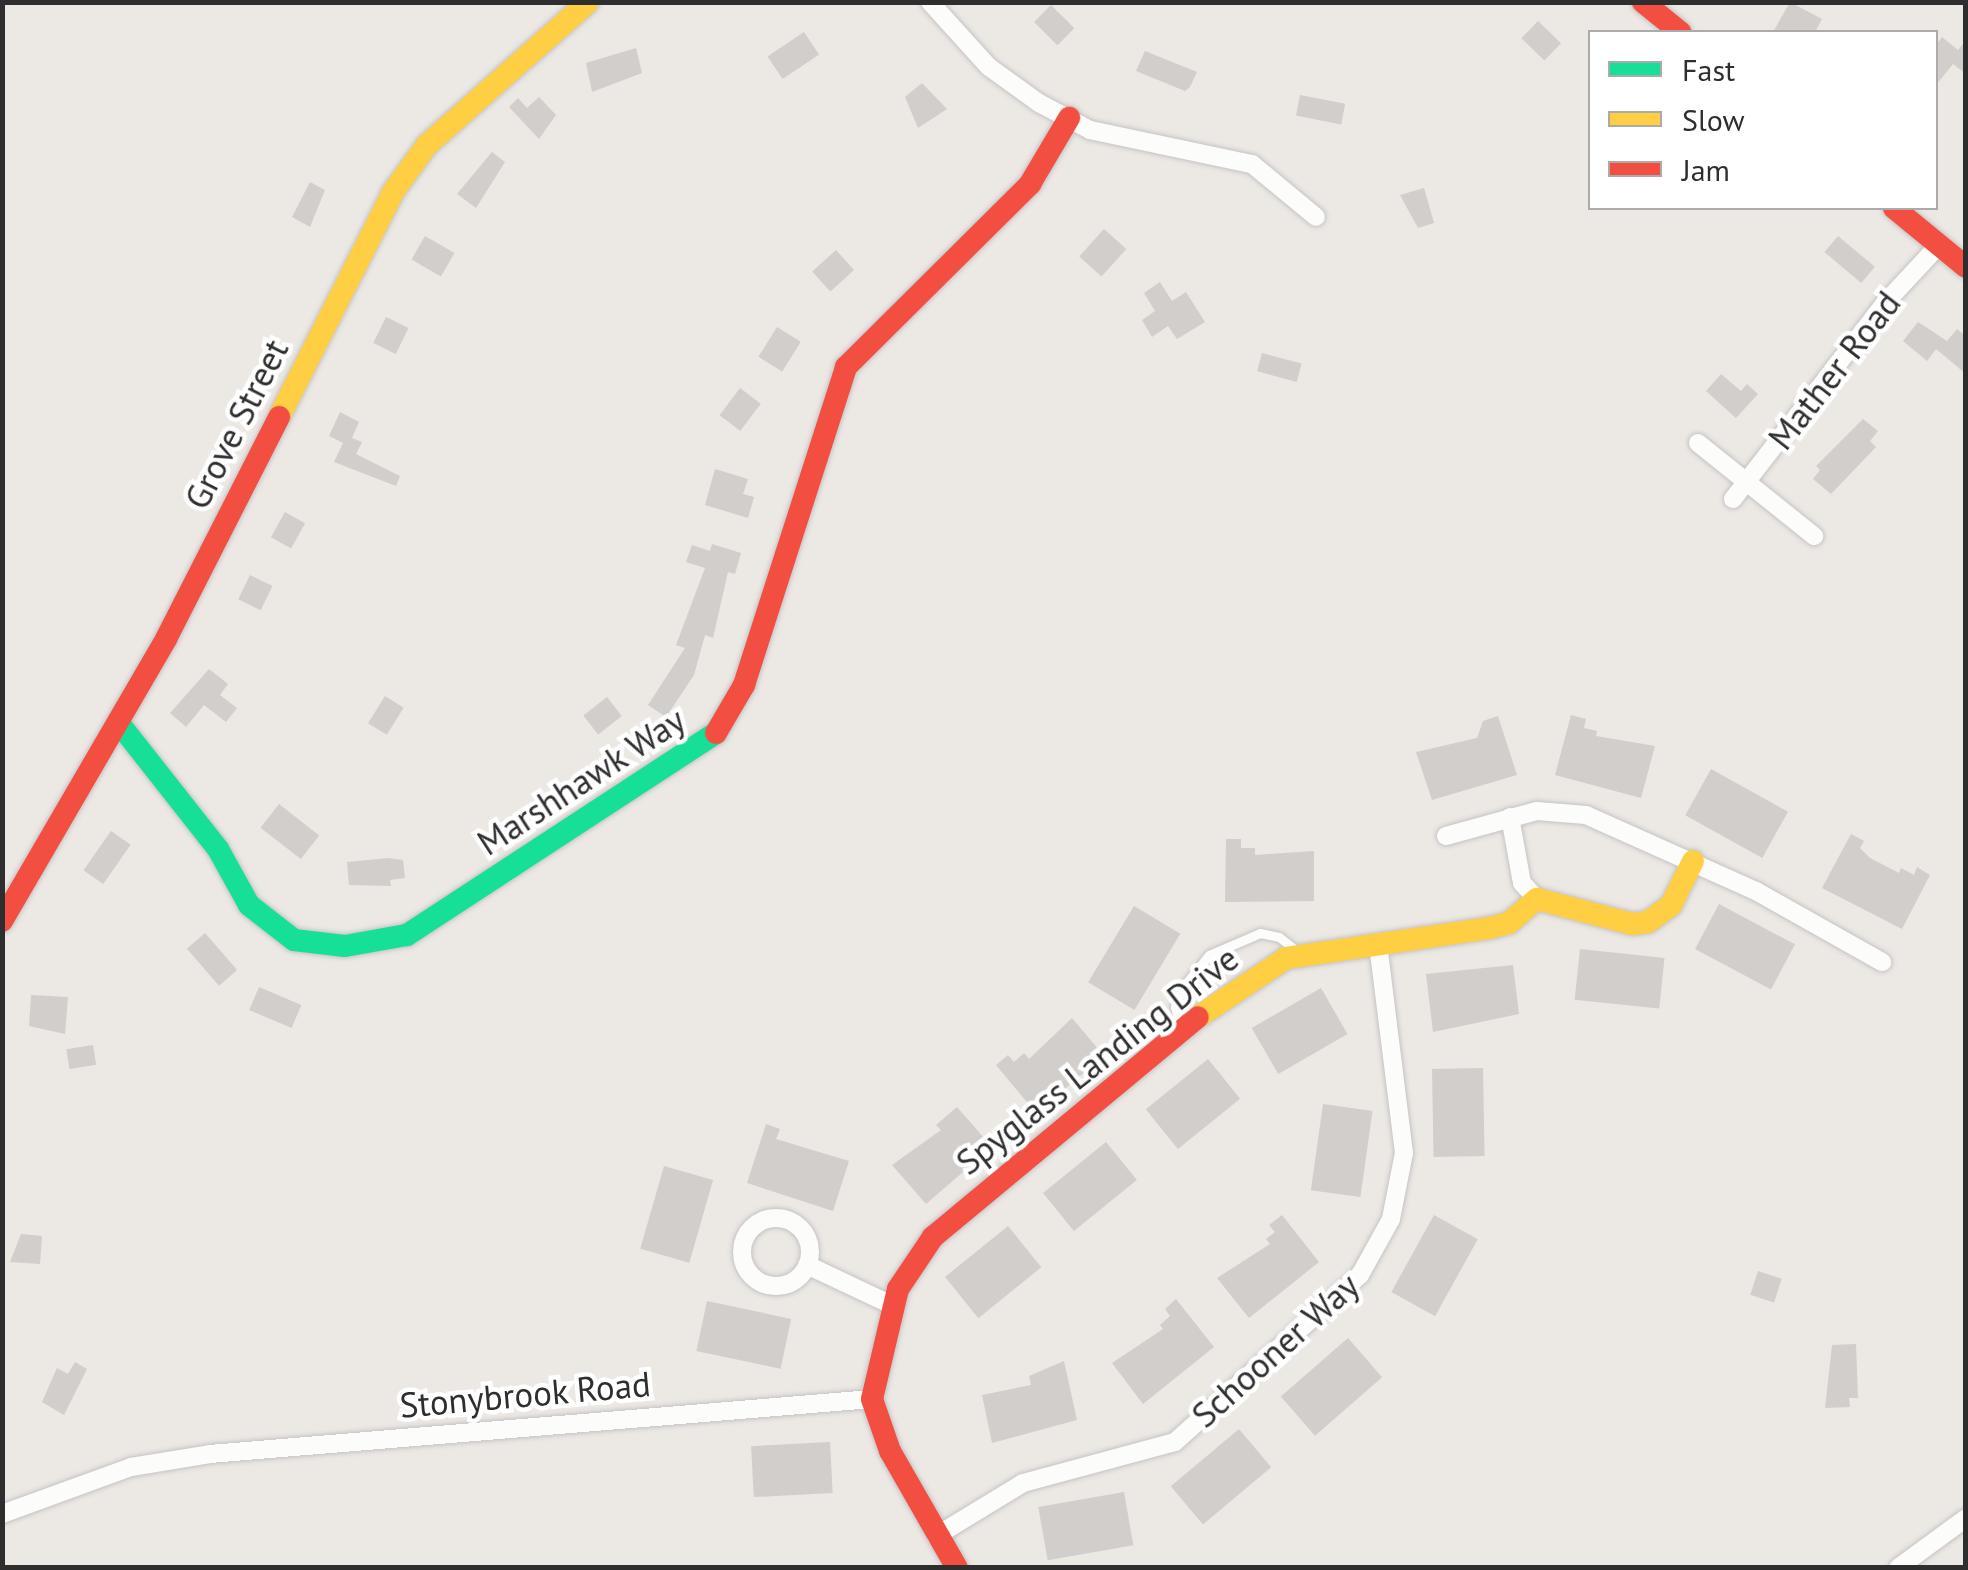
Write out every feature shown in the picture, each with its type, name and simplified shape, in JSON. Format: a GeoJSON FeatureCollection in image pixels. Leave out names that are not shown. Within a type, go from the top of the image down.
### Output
{"type":"FeatureCollection","features":[{"type":"Feature","properties":{"kind":"street","name":"Grove Street"},"geometry":{"type":"LineString","coordinates":[[2,922],[76,784],[118,722],[393,192],[427,146],[588,2]]}},
{"type":"Feature","properties":{"kind":"street"},"geometry":{"type":"LineString","coordinates":[[930,2],[990,67],[1069,118],[1140,143],[1252,164],[1316,217]]}},
{"type":"Feature","properties":{"kind":"street"},"geometry":{"type":"LineString","coordinates":[[1643,2],[1678,30]]}},
{"type":"Feature","properties":{"kind":"street","name":"Marshhawk Way"},"geometry":{"type":"LineString","coordinates":[[118,722],[206,833],[249,905],[294,940],[345,946],[407,935],[437,916],[714,737],[744,685],[846,367],[1030,184],[1069,118]]}},
{"type":"Feature","properties":{"kind":"street"},"geometry":{"type":"LineString","coordinates":[[1896,210],[1966,266]]}},
{"type":"Feature","properties":{"kind":"street","name":"Mather Road"},"geometry":{"type":"LineString","coordinates":[[1734,499],[1938,244]]}},
{"type":"Feature","properties":{"kind":"street"},"geometry":{"type":"LineString","coordinates":[[1698,443],[1814,536]]}},
{"type":"Feature","properties":{"kind":"street"},"geometry":{"type":"LineString","coordinates":[[1446,836],[1537,810],[1586,815],[1693,861],[1882,962]]}},
{"type":"Feature","properties":{"kind":"street"},"geometry":{"type":"LineString","coordinates":[[1510,817],[1522,883],[1536,899],[1632,924],[1648,922],[1671,905],[1693,861]]}},
{"type":"Feature","properties":{"kind":"street","name":"Spyglass Landing Drive"},"geometry":{"type":"LineString","coordinates":[[872,1399],[892,1305],[916,1260],[954,1217],[1230,992],[1300,954],[1489,928],[1509,922],[1536,899]]}},
{"type":"Feature","properties":{"kind":"street","name":"Schooner Way"},"geometry":{"type":"LineString","coordinates":[[936,1536],[1023,1483],[1120,1462],[1175,1442],[1360,1276],[1392,1219],[1404,1153],[1378,943]]}},
{"type":"Feature","properties":{"kind":"street"},"geometry":{"type":"LineString","coordinates":[[807,1265],[892,1305]]}},
{"type":"Feature","properties":{"kind":"street"},"geometry":{"type":"LineString","coordinates":[[872,1399],[890,1451],[957,1568]]}},
{"type":"Feature","properties":{"kind":"street","name":"Stonybrook Road"},"geometry":{"type":"LineString","coordinates":[[2,1514],[131,1466],[210,1454],[872,1399]]}},
{"type":"Feature","properties":{"kind":"street"},"geometry":{"type":"LineString","coordinates":[[1898,1568],[1966,1518]]}},
{"type":"Feature","properties":{"kind":"lane"},"geometry":{"type":"LineString","coordinates":[[1182,1032],[1175,1006],[1209,955],[1260,934],[1280,937],[1300,954]]}},
{"type":"Feature","properties":{"kind":"building"},"geometry":{"type":"Polygon","coordinates":[[[1790,2],[1822,19],[1816,30],[1774,30],[1790,2]]]}},
{"type":"Feature","properties":{"kind":"building"},"geometry":{"type":"Polygon","coordinates":[[[1051,5],[1074,28],[1057,45],[1034,22],[1051,5]]]}},
{"type":"Feature","properties":{"kind":"building"},"geometry":{"type":"Polygon","coordinates":[[[1538,21],[1561,43],[1544,60],[1521,38],[1538,21]]]}},
{"type":"Feature","properties":{"kind":"building"},"geometry":{"type":"Polygon","coordinates":[[[804,32],[819,54],[783,79],[768,57],[804,32]]]}},
{"type":"Feature","properties":{"kind":"building"},"geometry":{"type":"Polygon","coordinates":[[[1942,37],[1958,50],[1966,40],[1966,74],[1953,64],[1938,83],[1938,42],[1942,37]]]}},
{"type":"Feature","properties":{"kind":"building"},"geometry":{"type":"Polygon","coordinates":[[[636,48],[642,73],[592,92],[586,63],[636,48]]]}},
{"type":"Feature","properties":{"kind":"building"},"geometry":{"type":"Polygon","coordinates":[[[1145,51],[1197,72],[1190,87],[1185,91],[1136,71],[1145,51]]]}},
{"type":"Feature","properties":{"kind":"building"},"geometry":{"type":"Polygon","coordinates":[[[922,83],[947,109],[918,128],[905,97],[922,83]]]}},
{"type":"Feature","properties":{"kind":"building"},"geometry":{"type":"Polygon","coordinates":[[[1300,95],[1345,104],[1341,124],[1296,116],[1300,95]]]}},
{"type":"Feature","properties":{"kind":"building"},"geometry":{"type":"Polygon","coordinates":[[[539,97],[556,115],[539,139],[509,107],[518,98],[527,108],[539,97]]]}},
{"type":"Feature","properties":{"kind":"building"},"geometry":{"type":"Polygon","coordinates":[[[492,152],[505,162],[476,208],[457,194],[492,152]]]}},
{"type":"Feature","properties":{"kind":"building"},"geometry":{"type":"Polygon","coordinates":[[[310,182],[325,190],[310,227],[292,217],[310,182]]]}},
{"type":"Feature","properties":{"kind":"building"},"geometry":{"type":"Polygon","coordinates":[[[1424,188],[1434,223],[1418,228],[1400,195],[1424,188]]]}},
{"type":"Feature","properties":{"kind":"building"},"geometry":{"type":"Polygon","coordinates":[[[1104,229],[1126,249],[1102,277],[1079,256],[1104,229]]]}},
{"type":"Feature","properties":{"kind":"building"},"geometry":{"type":"Polygon","coordinates":[[[425,236],[454,253],[441,276],[412,259],[425,236]]]}},
{"type":"Feature","properties":{"kind":"building"},"geometry":{"type":"Polygon","coordinates":[[[1838,236],[1875,267],[1861,283],[1825,252],[1838,236]]]}},
{"type":"Feature","properties":{"kind":"building"},"geometry":{"type":"Polygon","coordinates":[[[836,250],[854,270],[830,291],[812,271],[836,250]]]}},
{"type":"Feature","properties":{"kind":"building"},"geometry":{"type":"Polygon","coordinates":[[[1160,282],[1172,301],[1186,292],[1205,322],[1177,339],[1168,326],[1152,337],[1142,320],[1155,311],[1144,293],[1160,282]]]}},
{"type":"Feature","properties":{"kind":"building"},"geometry":{"type":"Polygon","coordinates":[[[386,317],[408,328],[396,354],[373,343],[386,317]]]}},
{"type":"Feature","properties":{"kind":"building"},"geometry":{"type":"Polygon","coordinates":[[[1918,322],[1947,341],[1957,329],[1966,336],[1966,374],[1936,349],[1927,361],[1903,341],[1918,322]]]}},
{"type":"Feature","properties":{"kind":"building"},"geometry":{"type":"Polygon","coordinates":[[[777,327],[801,342],[782,372],[758,357],[777,327]]]}},
{"type":"Feature","properties":{"kind":"building"},"geometry":{"type":"Polygon","coordinates":[[[1262,353],[1302,364],[1297,382],[1257,371],[1262,353]]]}},
{"type":"Feature","properties":{"kind":"building"},"geometry":{"type":"Polygon","coordinates":[[[1721,374],[1741,391],[1747,384],[1758,394],[1736,418],[1706,391],[1721,374]]]}},
{"type":"Feature","properties":{"kind":"building"},"geometry":{"type":"Polygon","coordinates":[[[740,388],[761,404],[740,431],[720,415],[740,388]]]}},
{"type":"Feature","properties":{"kind":"building"},"geometry":{"type":"Polygon","coordinates":[[[340,412],[359,422],[352,438],[362,442],[356,454],[400,476],[396,486],[334,462],[343,443],[329,436],[340,412]]]}},
{"type":"Feature","properties":{"kind":"building"},"geometry":{"type":"Polygon","coordinates":[[[1863,419],[1878,431],[1870,441],[1876,447],[1831,494],[1813,479],[1820,470],[1816,466],[1863,419]]]}},
{"type":"Feature","properties":{"kind":"building"},"geometry":{"type":"Polygon","coordinates":[[[715,469],[748,479],[743,494],[754,497],[748,518],[705,505],[715,469]]]}},
{"type":"Feature","properties":{"kind":"building"},"geometry":{"type":"Polygon","coordinates":[[[285,512],[305,523],[291,549],[271,537],[285,512]]]}},
{"type":"Feature","properties":{"kind":"building"},"geometry":{"type":"Polygon","coordinates":[[[712,544],[741,553],[735,574],[728,572],[713,638],[705,635],[694,675],[666,717],[648,705],[685,648],[676,645],[705,568],[686,562],[692,545],[710,551],[712,544]]]}},
{"type":"Feature","properties":{"kind":"building"},"geometry":{"type":"Polygon","coordinates":[[[250,575],[272,586],[261,610],[238,599],[250,575]]]}},
{"type":"Feature","properties":{"kind":"building"},"geometry":{"type":"Polygon","coordinates":[[[209,669],[228,684],[220,695],[237,708],[226,722],[204,705],[186,727],[170,713],[209,669]]]}},
{"type":"Feature","properties":{"kind":"building"},"geometry":{"type":"Polygon","coordinates":[[[385,696],[404,708],[387,735],[368,723],[385,696]]]}},
{"type":"Feature","properties":{"kind":"building"},"geometry":{"type":"Polygon","coordinates":[[[607,697],[622,716],[598,734],[583,715],[607,697]]]}},
{"type":"Feature","properties":{"kind":"building"},"geometry":{"type":"Polygon","coordinates":[[[1571,715],[1586,719],[1584,728],[1597,731],[1596,736],[1655,746],[1641,798],[1555,775],[1571,715]]]}},
{"type":"Feature","properties":{"kind":"building"},"geometry":{"type":"Polygon","coordinates":[[[1498,716],[1517,775],[1432,800],[1416,752],[1477,738],[1483,721],[1498,716]]]}},
{"type":"Feature","properties":{"kind":"building"},"geometry":{"type":"Polygon","coordinates":[[[1711,769],[1788,812],[1762,858],[1685,815],[1711,769]]]}},
{"type":"Feature","properties":{"kind":"building"},"geometry":{"type":"Polygon","coordinates":[[[279,804],[319,835],[301,859],[261,828],[279,804]]]}},
{"type":"Feature","properties":{"kind":"building"},"geometry":{"type":"Polygon","coordinates":[[[111,831],[131,845],[103,884],[83,870],[111,831]]]}},
{"type":"Feature","properties":{"kind":"building"},"geometry":{"type":"Polygon","coordinates":[[[1851,834],[1864,841],[1860,848],[1870,858],[1899,873],[1901,868],[1914,875],[1917,867],[1930,875],[1902,929],[1822,888],[1851,834]]]}},
{"type":"Feature","properties":{"kind":"building"},"geometry":{"type":"Polygon","coordinates":[[[1226,839],[1241,839],[1241,848],[1255,848],[1255,855],[1314,851],[1314,901],[1225,902],[1226,839]]]}},
{"type":"Feature","properties":{"kind":"building"},"geometry":{"type":"Polygon","coordinates":[[[403,860],[405,878],[390,880],[391,886],[349,885],[347,862],[403,860]]]}},
{"type":"Feature","properties":{"kind":"building"},"geometry":{"type":"Polygon","coordinates":[[[1719,904],[1795,944],[1771,989],[1695,949],[1719,904]]]}},
{"type":"Feature","properties":{"kind":"building"},"geometry":{"type":"Polygon","coordinates":[[[1134,906],[1180,934],[1134,1010],[1088,982],[1134,906]]]}},
{"type":"Feature","properties":{"kind":"building"},"geometry":{"type":"Polygon","coordinates":[[[205,933],[237,970],[219,986],[187,949],[205,933]]]}},
{"type":"Feature","properties":{"kind":"building"},"geometry":{"type":"Polygon","coordinates":[[[1580,949],[1665,958],[1659,1009],[1575,1000],[1580,949]]]}},
{"type":"Feature","properties":{"kind":"building"},"geometry":{"type":"Polygon","coordinates":[[[1513,965],[1519,1014],[1433,1032],[1426,974],[1513,965]]]}},
{"type":"Feature","properties":{"kind":"building"},"geometry":{"type":"Polygon","coordinates":[[[259,987],[301,1005],[292,1028],[249,1010],[259,987]]]}},
{"type":"Feature","properties":{"kind":"building"},"geometry":{"type":"Polygon","coordinates":[[[1321,988],[1348,1034],[1278,1074],[1252,1028],[1321,988]]]}},
{"type":"Feature","properties":{"kind":"building"},"geometry":{"type":"Polygon","coordinates":[[[31,995],[68,997],[65,1034],[29,1026],[31,995]]]}},
{"type":"Feature","properties":{"kind":"building"},"geometry":{"type":"Polygon","coordinates":[[[1072,1018],[1104,1056],[1036,1113],[996,1065],[1008,1055],[1014,1062],[1024,1053],[1029,1059],[1072,1018]]]}},
{"type":"Feature","properties":{"kind":"building"},"geometry":{"type":"Polygon","coordinates":[[[93,1045],[96,1065],[69,1069],[66,1049],[93,1045]]]}},
{"type":"Feature","properties":{"kind":"building"},"geometry":{"type":"Polygon","coordinates":[[[1208,1059],[1240,1099],[1178,1149],[1146,1109],[1208,1059]]]}},
{"type":"Feature","properties":{"kind":"building"},"geometry":{"type":"Polygon","coordinates":[[[1483,1068],[1485,1156],[1434,1157],[1432,1069],[1483,1068]]]}},
{"type":"Feature","properties":{"kind":"building"},"geometry":{"type":"Polygon","coordinates":[[[1323,1104],[1373,1111],[1360,1197],[1311,1190],[1323,1104]]]}},
{"type":"Feature","properties":{"kind":"building"},"geometry":{"type":"Polygon","coordinates":[[[957,1107],[992,1147],[926,1204],[892,1165],[941,1130],[936,1125],[957,1107]]]}},
{"type":"Feature","properties":{"kind":"building"},"geometry":{"type":"Polygon","coordinates":[[[766,1124],[780,1129],[776,1139],[849,1161],[833,1211],[747,1183],[766,1124]]]}},
{"type":"Feature","properties":{"kind":"building"},"geometry":{"type":"Polygon","coordinates":[[[1106,1142],[1137,1180],[1074,1231],[1043,1193],[1106,1142]]]}},
{"type":"Feature","properties":{"kind":"building"},"geometry":{"type":"Polygon","coordinates":[[[664,1166],[713,1180],[689,1263],[640,1249],[664,1166]]]}},
{"type":"Feature","properties":{"kind":"building"},"geometry":{"type":"Polygon","coordinates":[[[1282,1215],[1319,1262],[1249,1318],[1217,1278],[1270,1244],[1266,1239],[1275,1232],[1269,1225],[1282,1215]]]}},
{"type":"Feature","properties":{"kind":"building"},"geometry":{"type":"Polygon","coordinates":[[[1434,1215],[1478,1239],[1435,1316],[1391,1292],[1434,1215]]]}},
{"type":"Feature","properties":{"kind":"building"},"geometry":{"type":"Polygon","coordinates":[[[1008,1226],[1041,1267],[978,1318],[945,1277],[1008,1226]]]}},
{"type":"Feature","properties":{"kind":"building"},"geometry":{"type":"Polygon","coordinates":[[[21,1234],[42,1236],[40,1264],[10,1262],[21,1234]]]}},
{"type":"Feature","properties":{"kind":"building"},"geometry":{"type":"Polygon","coordinates":[[[1758,1271],[1782,1279],[1774,1303],[1750,1295],[1758,1271]]]}},
{"type":"Feature","properties":{"kind":"building"},"geometry":{"type":"Polygon","coordinates":[[[1176,1299],[1214,1347],[1143,1404],[1112,1363],[1163,1329],[1160,1325],[1170,1316],[1165,1309],[1176,1299]]]}},
{"type":"Feature","properties":{"kind":"building"},"geometry":{"type":"Polygon","coordinates":[[[707,1301],[791,1319],[781,1369],[696,1351],[707,1301]]]}},
{"type":"Feature","properties":{"kind":"building"},"geometry":{"type":"Polygon","coordinates":[[[1348,1338],[1382,1377],[1315,1436],[1281,1396],[1348,1338]]]}},
{"type":"Feature","properties":{"kind":"building"},"geometry":{"type":"Polygon","coordinates":[[[1856,1344],[1858,1398],[1849,1398],[1850,1407],[1825,1408],[1832,1345],[1856,1344]]]}},
{"type":"Feature","properties":{"kind":"building"},"geometry":{"type":"Polygon","coordinates":[[[1064,1361],[1077,1420],[992,1443],[982,1395],[1031,1385],[1029,1376],[1064,1361]]]}},
{"type":"Feature","properties":{"kind":"building"},"geometry":{"type":"Polygon","coordinates":[[[75,1362],[87,1369],[64,1415],[42,1402],[57,1368],[68,1374],[75,1362]]]}},
{"type":"Feature","properties":{"kind":"building"},"geometry":{"type":"Polygon","coordinates":[[[1239,1429],[1271,1467],[1203,1525],[1171,1486],[1239,1429]]]}},
{"type":"Feature","properties":{"kind":"building"},"geometry":{"type":"Polygon","coordinates":[[[830,1442],[833,1493],[754,1497],[751,1446],[830,1442]]]}},
{"type":"Feature","properties":{"kind":"building"},"geometry":{"type":"Polygon","coordinates":[[[1124,1492],[1133,1545],[1048,1560],[1038,1507],[1124,1492]]]}},
{"type":"Feature","properties":{"kind":"traffic: fast"},"geometry":{"type":"LineString","coordinates":[[118,722],[218,849],[249,905],[294,940],[345,946],[407,935],[716,733]]}},
{"type":"Feature","properties":{"kind":"traffic: slow"},"geometry":{"type":"LineString","coordinates":[[279,417],[393,192],[427,145],[588,2]]}},
{"type":"Feature","properties":{"kind":"traffic: slow"},"geometry":{"type":"LineString","coordinates":[[1198,1017],[1286,958],[1489,928],[1509,923],[1537,899],[1632,924],[1648,922],[1671,905],[1693,861]]}},
{"type":"Feature","properties":{"kind":"traffic: jam"},"geometry":{"type":"LineString","coordinates":[[1643,2],[1678,30]]}},
{"type":"Feature","properties":{"kind":"traffic: jam"},"geometry":{"type":"LineString","coordinates":[[716,733],[744,685],[846,367],[1030,184],[1069,118]]}},
{"type":"Feature","properties":{"kind":"traffic: jam"},"geometry":{"type":"LineString","coordinates":[[1896,210],[1966,267]]}},
{"type":"Feature","properties":{"kind":"traffic: jam"},"geometry":{"type":"LineString","coordinates":[[2,921],[167,637],[279,417]]}},
{"type":"Feature","properties":{"kind":"traffic: jam"},"geometry":{"type":"LineString","coordinates":[[957,1568],[890,1451],[872,1399],[898,1289],[933,1237],[1198,1017]]}}]}
